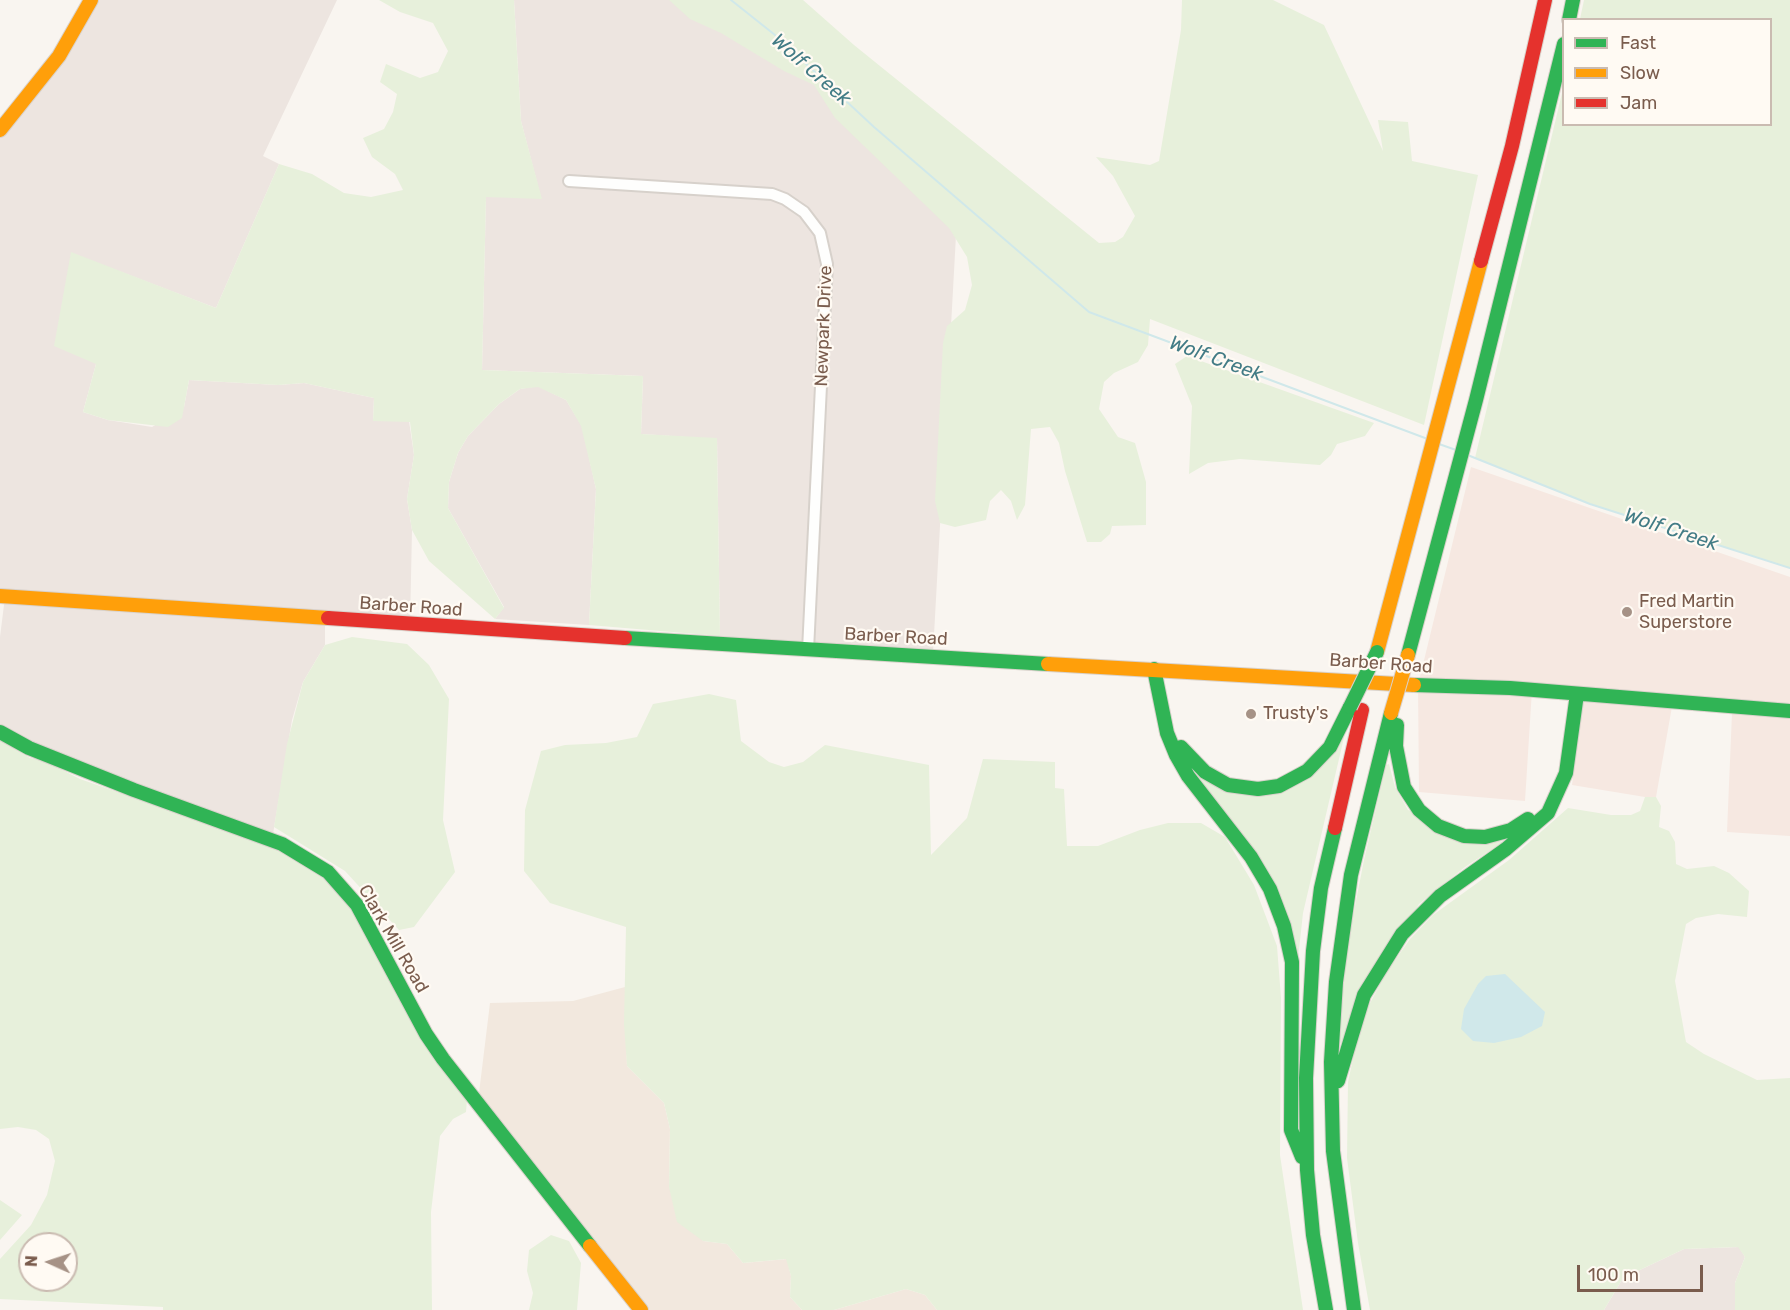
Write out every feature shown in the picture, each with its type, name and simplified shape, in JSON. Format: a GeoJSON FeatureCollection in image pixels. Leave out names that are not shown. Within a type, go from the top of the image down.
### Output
{"type":"FeatureCollection","features":[{"type":"Feature","properties":{"kind":"main road"},"geometry":{"type":"LineString","coordinates":[[0,130],[59,56],[91,0]]}},
{"type":"Feature","properties":{"kind":"main road"},"geometry":{"type":"LineString","coordinates":[[1326,1310],[1313,1234],[1307,1170],[1306,1078],[1313,951],[1321,888],[1356,708],[1377,652],[1422,482],[1449,391],[1512,146],[1545,0]]}},
{"type":"Feature","properties":{"kind":"main road"},"geometry":{"type":"LineString","coordinates":[[1569,18],[1573,0]]}},
{"type":"Feature","properties":{"kind":"main road"},"geometry":{"type":"LineString","coordinates":[[1354,1310],[1336,1185],[1332,1127],[1330,1062],[1341,936],[1353,864],[1476,400],[1562,48]]}},
{"type":"Feature","properties":{"kind":"main road","name":"Barber Road"},"geometry":{"type":"LineString","coordinates":[[0,596],[808,650],[1418,685],[1510,688],[1790,711]]}},
{"type":"Feature","properties":{"kind":"main road"},"geometry":{"type":"LineString","coordinates":[[1159,670],[1173,726],[1185,753],[1212,777],[1237,787],[1267,788],[1299,776],[1330,747],[1356,708]]}},
{"type":"Feature","properties":{"kind":"main road"},"geometry":{"type":"LineString","coordinates":[[1159,670],[1167,733],[1176,755],[1188,776],[1251,857],[1270,889],[1284,926],[1292,962],[1292,1130],[1307,1170]]}},
{"type":"Feature","properties":{"kind":"main road"},"geometry":{"type":"LineString","coordinates":[[1394,713],[1398,768],[1404,787],[1413,803],[1425,817],[1446,831],[1464,836],[1485,837],[1520,826],[1541,807],[1552,791],[1562,756],[1573,694]]}},
{"type":"Feature","properties":{"kind":"main road"},"geometry":{"type":"LineString","coordinates":[[1332,1127],[1342,1061],[1370,984],[1393,946],[1421,914],[1457,883],[1506,849],[1548,813],[1566,773],[1573,694]]}},
{"type":"Feature","properties":{"kind":"main road","name":"Clark Mill Road"},"geometry":{"type":"LineString","coordinates":[[0,732],[29,748],[113,782],[282,844],[328,872],[357,905],[426,1034],[443,1059],[641,1310]]}},
{"type":"Feature","properties":{"kind":"street","name":"Newpark Drive"},"geometry":{"type":"LineString","coordinates":[[569,181],[772,194],[785,199],[804,212],[820,233],[827,264],[808,650]]}},
{"type":"Feature","properties":{"kind":"shaded area"},"geometry":{"type":"Polygon","coordinates":[[[91,0],[337,0],[263,156],[279,164],[216,308],[71,253],[96,364],[83,412],[108,420],[152,427],[184,407],[189,380],[278,385],[304,383],[374,398],[373,421],[409,421],[414,455],[407,499],[412,530],[410,625],[325,619],[325,645],[303,682],[292,720],[272,840],[0,732],[0,637],[5,597],[0,596],[0,130],[91,0]]]}},
{"type":"Feature","properties":{"kind":"shaded area"},"geometry":{"type":"Polygon","coordinates":[[[514,0],[731,0],[958,199],[933,653],[720,636],[717,439],[641,434],[643,376],[482,370],[486,196],[541,198],[521,121],[514,0]]]}},
{"type":"Feature","properties":{"kind":"shaded area"},"geometry":{"type":"Polygon","coordinates":[[[538,386],[566,400],[582,426],[596,489],[589,625],[495,619],[504,607],[448,508],[449,482],[458,453],[468,436],[499,404],[520,389],[538,386]]]}},
{"type":"Feature","properties":{"kind":"shaded area"},"geometry":{"type":"Polygon","coordinates":[[[1471,467],[1790,577],[1790,711],[1673,701],[1656,797],[1645,797],[1572,785],[1583,695],[1532,690],[1525,801],[1419,792],[1418,685],[1471,467]]]}},
{"type":"Feature","properties":{"kind":"shaded area"},"geometry":{"type":"Polygon","coordinates":[[[1732,713],[1790,717],[1790,836],[1727,832],[1732,713]]]}},
{"type":"Feature","properties":{"kind":"shaded area"},"geometry":{"type":"Polygon","coordinates":[[[625,987],[627,1066],[664,1103],[670,1129],[669,1187],[703,1241],[727,1244],[743,1263],[787,1259],[791,1276],[790,1297],[802,1310],[644,1310],[479,1093],[490,1003],[573,1001],[625,987]]]}},
{"type":"Feature","properties":{"kind":"shaded area"},"geometry":{"type":"Polygon","coordinates":[[[1739,1247],[1745,1257],[1735,1283],[1735,1310],[1604,1310],[1623,1278],[1684,1249],[1739,1247]]]}},
{"type":"Feature","properties":{"kind":"shaded area"},"geometry":{"type":"Polygon","coordinates":[[[906,1289],[925,1295],[937,1310],[834,1310],[906,1289]]]}},
{"type":"Feature","properties":{"kind":"green space"},"geometry":{"type":"Polygon","coordinates":[[[379,0],[514,0],[521,121],[542,199],[486,197],[482,370],[643,376],[641,434],[717,438],[720,636],[589,625],[596,489],[581,426],[566,400],[538,387],[520,389],[499,404],[468,436],[458,453],[449,482],[448,508],[504,608],[495,619],[429,561],[412,530],[407,499],[414,455],[410,422],[373,421],[374,398],[304,383],[278,385],[189,380],[182,418],[168,427],[108,420],[83,412],[96,364],[54,346],[71,252],[216,308],[279,164],[312,174],[344,193],[371,197],[403,190],[395,174],[372,157],[363,138],[384,129],[393,112],[397,94],[380,82],[386,64],[420,78],[438,72],[448,51],[433,23],[400,12],[379,0]]]}},
{"type":"Feature","properties":{"kind":"green space"},"geometry":{"type":"Polygon","coordinates":[[[669,0],[803,0],[854,45],[1099,243],[1115,242],[1123,237],[1135,216],[1113,176],[1096,157],[1150,165],[1159,161],[1181,30],[1182,0],[1273,0],[1324,25],[1383,151],[1378,120],[1408,122],[1412,161],[1478,175],[1424,425],[1150,319],[1148,345],[1138,362],[1114,373],[1104,382],[1099,409],[1118,437],[1135,443],[1146,482],[1146,525],[1112,526],[1110,534],[1101,542],[1087,542],[1065,471],[1059,443],[1050,427],[1031,429],[1025,505],[1017,520],[1011,501],[1001,490],[990,501],[986,520],[955,527],[940,523],[935,501],[943,343],[947,326],[965,310],[972,285],[967,257],[949,228],[835,118],[814,85],[784,71],[721,33],[690,19],[669,0]]]}},
{"type":"Feature","properties":{"kind":"green space"},"geometry":{"type":"Polygon","coordinates":[[[1584,0],[1790,0],[1790,568],[1590,504],[1475,458],[1562,93],[1562,126],[1772,126],[1772,18],[1580,18],[1584,0]]]}},
{"type":"Feature","properties":{"kind":"green space"},"geometry":{"type":"Polygon","coordinates":[[[1187,356],[1374,423],[1365,436],[1337,444],[1331,455],[1320,465],[1240,459],[1208,463],[1189,474],[1192,406],[1175,364],[1187,356]]]}},
{"type":"Feature","properties":{"kind":"green space"},"geometry":{"type":"Polygon","coordinates":[[[352,637],[407,644],[429,665],[449,699],[443,820],[455,872],[414,927],[399,930],[345,871],[274,827],[287,744],[303,682],[325,645],[352,637]]]}},
{"type":"Feature","properties":{"kind":"green space"},"geometry":{"type":"Polygon","coordinates":[[[709,694],[736,700],[741,741],[769,762],[784,767],[803,762],[825,745],[929,765],[931,855],[967,818],[983,759],[1055,762],[1055,788],[1064,789],[1067,846],[1098,846],[1140,830],[1168,823],[1201,823],[1225,837],[1254,885],[1277,946],[1281,998],[1280,1155],[1303,1310],[937,1310],[925,1295],[906,1289],[834,1310],[802,1310],[790,1297],[791,1276],[786,1259],[743,1263],[727,1244],[703,1241],[677,1222],[669,1187],[670,1129],[664,1103],[627,1066],[624,1024],[626,927],[550,903],[524,871],[525,810],[541,751],[565,745],[606,743],[637,737],[653,704],[709,694]]]}},
{"type":"Feature","properties":{"kind":"green space"},"geometry":{"type":"Polygon","coordinates":[[[1346,729],[1303,913],[1297,968],[1286,922],[1190,761],[1267,792],[1346,729]]]}},
{"type":"Feature","properties":{"kind":"green space"},"geometry":{"type":"Polygon","coordinates":[[[0,740],[30,758],[45,761],[80,779],[285,850],[315,868],[350,901],[426,1047],[467,1099],[466,1112],[453,1119],[440,1136],[431,1212],[432,1310],[163,1310],[163,1307],[0,1299],[0,1259],[18,1239],[18,1292],[78,1292],[78,1232],[25,1232],[31,1225],[47,1195],[55,1161],[49,1139],[36,1130],[18,1127],[0,1129],[0,740]]]}},
{"type":"Feature","properties":{"kind":"green space"},"geometry":{"type":"Polygon","coordinates":[[[1389,764],[1395,787],[1408,810],[1503,842],[1465,867],[1419,904],[1338,1048],[1347,947],[1364,860],[1386,765],[1389,764]]]}},
{"type":"Feature","properties":{"kind":"green space"},"geometry":{"type":"Polygon","coordinates":[[[1645,797],[1656,797],[1661,806],[1659,827],[1669,831],[1675,842],[1676,864],[1687,869],[1714,866],[1729,873],[1749,891],[1747,917],[1718,914],[1696,918],[1686,924],[1675,981],[1686,1042],[1704,1054],[1757,1080],[1790,1078],[1790,1310],[1735,1310],[1735,1283],[1745,1257],[1738,1247],[1684,1249],[1623,1278],[1604,1310],[1370,1310],[1358,1243],[1347,1158],[1348,1082],[1357,1040],[1369,1005],[1386,973],[1410,939],[1433,915],[1509,860],[1568,808],[1611,815],[1631,815],[1640,811],[1645,797]]]}},
{"type":"Feature","properties":{"kind":"green space"},"geometry":{"type":"Polygon","coordinates":[[[0,1200],[22,1215],[0,1240],[0,1200]]]}},
{"type":"Feature","properties":{"kind":"green space"},"geometry":{"type":"Polygon","coordinates":[[[551,1235],[569,1241],[581,1263],[577,1310],[529,1310],[533,1293],[527,1271],[529,1250],[551,1235]]]}},
{"type":"Feature","properties":{"kind":"water"},"geometry":{"type":"Polygon","coordinates":[[[1505,974],[1545,1012],[1542,1026],[1521,1037],[1494,1043],[1473,1041],[1461,1029],[1464,1009],[1478,984],[1486,976],[1505,974]]]}},
{"type":"Feature","properties":{"kind":"waterway","name":"Wolf Creek"},"geometry":{"type":"LineString","coordinates":[[731,0],[775,35],[874,127],[1089,312],[1425,438]]}},
{"type":"Feature","properties":{"kind":"waterway","name":"Wolf Creek"},"geometry":{"type":"LineString","coordinates":[[1439,444],[1456,450]]}},
{"type":"Feature","properties":{"kind":"waterway","name":"Wolf Creek"},"geometry":{"type":"LineString","coordinates":[[1470,456],[1590,504],[1790,568]]}},
{"type":"Feature","properties":{"kind":"traffic: fast"},"geometry":{"type":"LineString","coordinates":[[1569,18],[1573,0]]}},
{"type":"Feature","properties":{"kind":"traffic: fast"},"geometry":{"type":"LineString","coordinates":[[1408,655],[1476,400],[1562,52]]}},
{"type":"Feature","properties":{"kind":"traffic: fast"},"geometry":{"type":"LineString","coordinates":[[625,638],[1048,664]]}},
{"type":"Feature","properties":{"kind":"traffic: fast"},"geometry":{"type":"LineString","coordinates":[[1350,707],[1377,652]]}},
{"type":"Feature","properties":{"kind":"traffic: fast"},"geometry":{"type":"LineString","coordinates":[[1154,669],[1167,733],[1176,755],[1188,776],[1251,857],[1270,889],[1284,926],[1292,962],[1291,1130],[1302,1157]]}},
{"type":"Feature","properties":{"kind":"traffic: fast"},"geometry":{"type":"LineString","coordinates":[[1414,685],[1510,688],[1790,711]]}},
{"type":"Feature","properties":{"kind":"traffic: fast"},"geometry":{"type":"LineString","coordinates":[[1338,1081],[1364,995],[1402,934],[1440,896],[1506,849],[1548,813],[1566,773],[1577,694]]}},
{"type":"Feature","properties":{"kind":"traffic: fast"},"geometry":{"type":"LineString","coordinates":[[1181,747],[1205,772],[1228,785],[1258,789],[1279,786],[1307,771],[1330,747],[1350,707]]}},
{"type":"Feature","properties":{"kind":"traffic: fast"},"geometry":{"type":"LineString","coordinates":[[1354,1310],[1333,1151],[1331,1062],[1336,982],[1351,875],[1391,713]]}},
{"type":"Feature","properties":{"kind":"traffic: fast"},"geometry":{"type":"LineString","coordinates":[[1397,725],[1396,746],[1404,787],[1419,810],[1438,826],[1464,836],[1485,837],[1511,830],[1528,819]]}},
{"type":"Feature","properties":{"kind":"traffic: fast"},"geometry":{"type":"LineString","coordinates":[[0,732],[29,748],[134,790],[282,844],[328,872],[357,905],[426,1034],[443,1059],[590,1246]]}},
{"type":"Feature","properties":{"kind":"traffic: fast"},"geometry":{"type":"LineString","coordinates":[[1326,1310],[1313,1235],[1307,1170],[1306,1078],[1313,951],[1321,888],[1335,828]]}},
{"type":"Feature","properties":{"kind":"traffic: slow"},"geometry":{"type":"LineString","coordinates":[[0,130],[59,56],[91,0]]}},
{"type":"Feature","properties":{"kind":"traffic: slow"},"geometry":{"type":"LineString","coordinates":[[1377,652],[1481,261]]}},
{"type":"Feature","properties":{"kind":"traffic: slow"},"geometry":{"type":"LineString","coordinates":[[0,596],[328,618]]}},
{"type":"Feature","properties":{"kind":"traffic: slow"},"geometry":{"type":"LineString","coordinates":[[1391,713],[1408,655]]}},
{"type":"Feature","properties":{"kind":"traffic: slow"},"geometry":{"type":"LineString","coordinates":[[1048,664],[1414,685]]}},
{"type":"Feature","properties":{"kind":"traffic: slow"},"geometry":{"type":"LineString","coordinates":[[590,1246],[641,1310]]}},
{"type":"Feature","properties":{"kind":"traffic: jam"},"geometry":{"type":"LineString","coordinates":[[1481,261],[1512,146],[1545,0]]}},
{"type":"Feature","properties":{"kind":"traffic: jam"},"geometry":{"type":"LineString","coordinates":[[328,618],[625,638]]}},
{"type":"Feature","properties":{"kind":"traffic: jam"},"geometry":{"type":"LineString","coordinates":[[1335,828],[1362,710]]}},
{"type":"Feature","properties":{"kind":"place","name":"Fred Martin Superstore"},"geometry":{"type":"Point","coordinates":[1627,612]}},
{"type":"Feature","properties":{"kind":"place","name":"Trusty's"},"geometry":{"type":"Point","coordinates":[1251,714]}}]}
